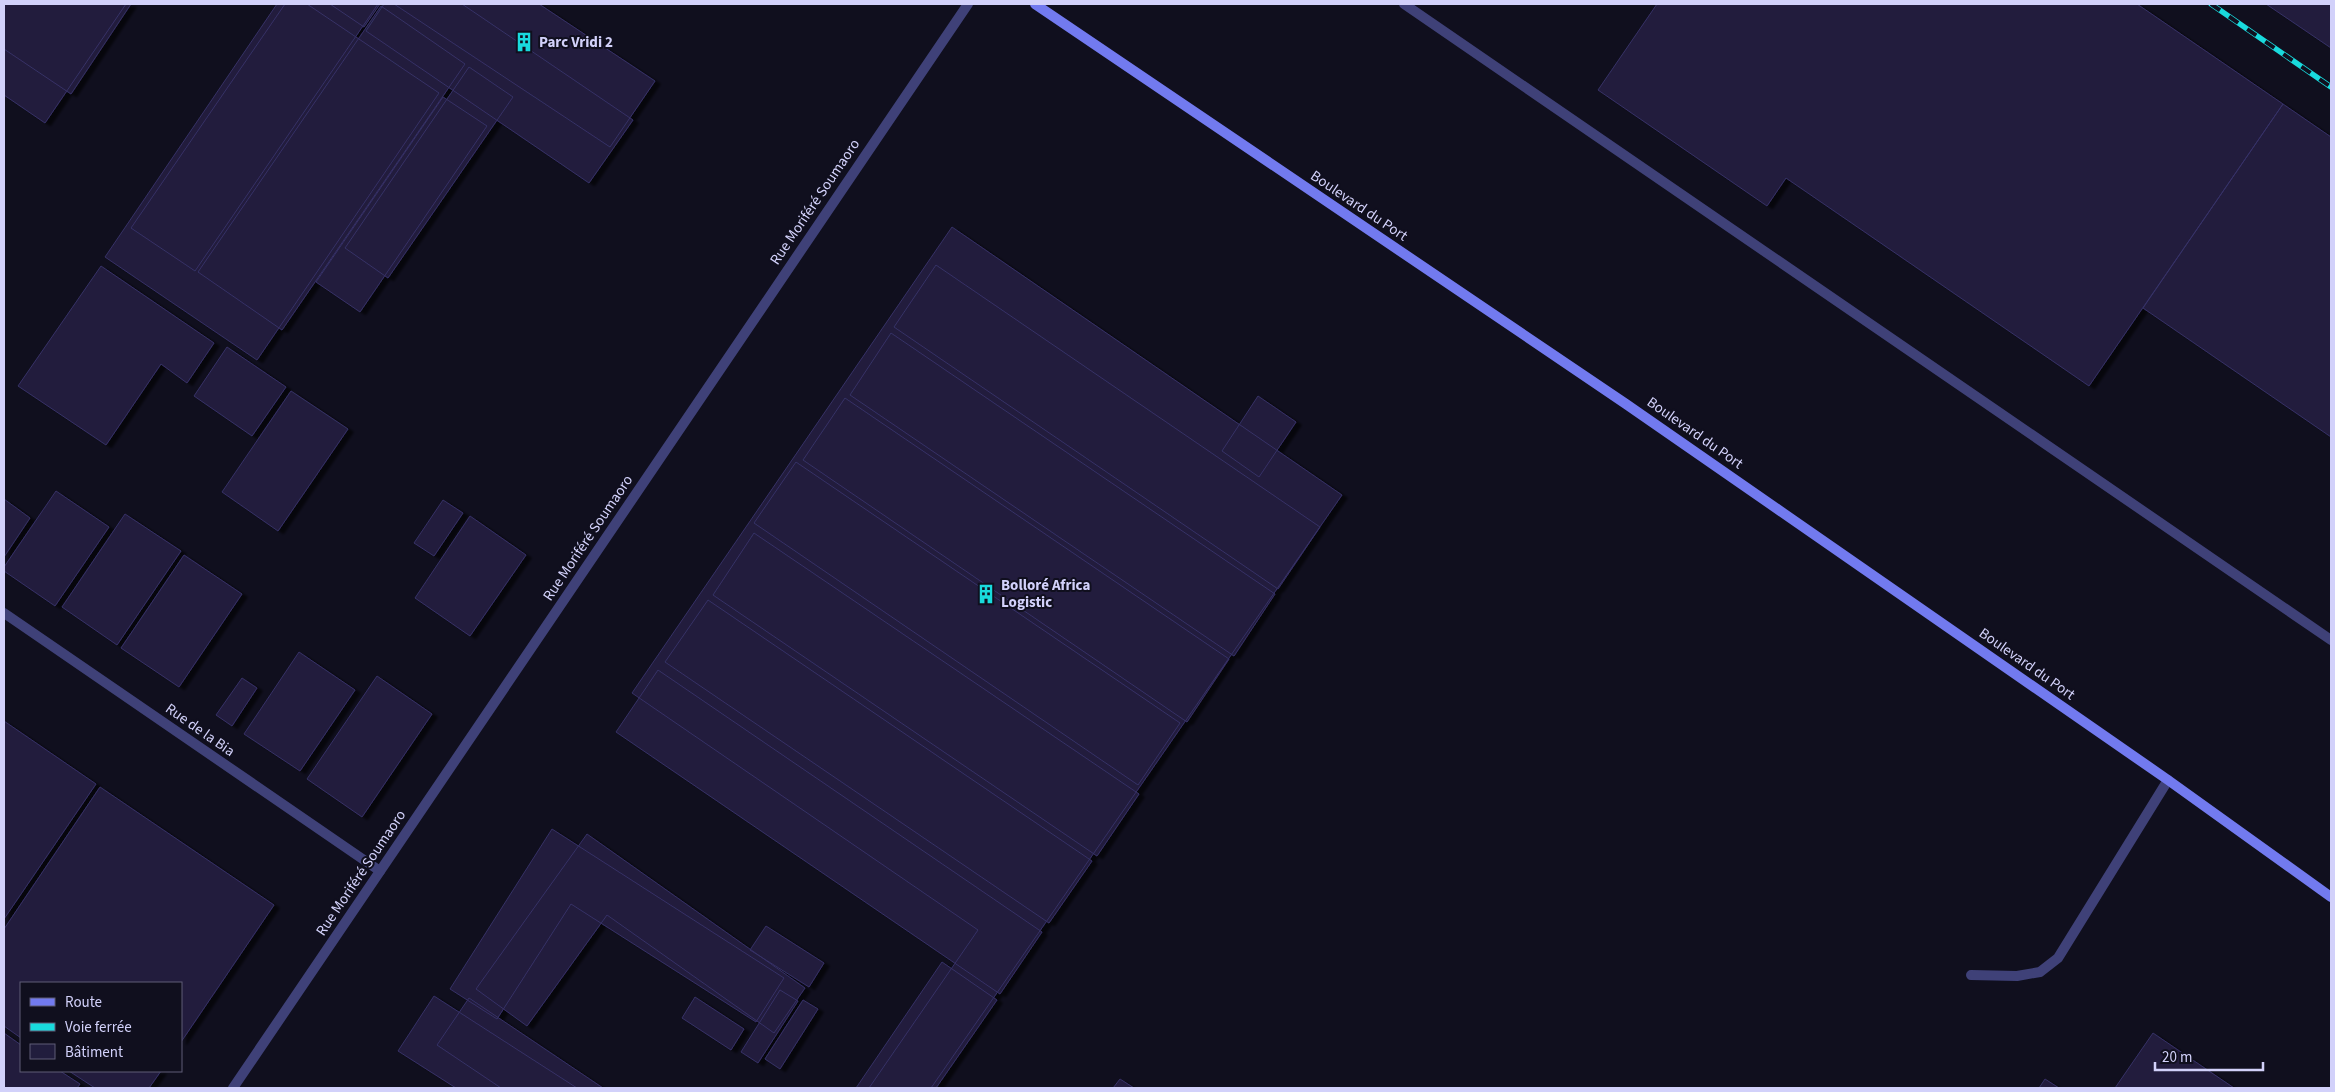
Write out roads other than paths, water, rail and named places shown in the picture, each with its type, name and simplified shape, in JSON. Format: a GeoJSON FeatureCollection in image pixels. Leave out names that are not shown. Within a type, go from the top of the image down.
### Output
{"type":"FeatureCollection","features":[{"type":"Feature","properties":{"kind":"main road","name":"Boulevard du Port"},"geometry":{"type":"LineString","coordinates":[[1035,4],[1626,404],[2168,780],[2331,897]]}},
{"type":"Feature","properties":{"kind":"street","name":"Rue Moriféré Soumaoro"},"geometry":{"type":"LineString","coordinates":[[233,1088],[968,4]]}},
{"type":"Feature","properties":{"kind":"street"},"geometry":{"type":"LineString","coordinates":[[1404,4],[2331,640]]}},
{"type":"Feature","properties":{"kind":"street","name":"Rue de la Bia"},"geometry":{"type":"LineString","coordinates":[[4,613],[380,871]]}},
{"type":"Feature","properties":{"kind":"street"},"geometry":{"type":"LineString","coordinates":[[1970,975],[2017,976],[2040,972],[2058,958],[2168,780]]}},
{"type":"Feature","properties":{"kind":"railway"},"geometry":{"type":"LineString","coordinates":[[2211,4],[2331,87]]}},
{"type":"Feature","properties":{"kind":"place","name":"Parc Vridi 2"},"geometry":{"type":"Point","coordinates":[524,42]}},
{"type":"Feature","properties":{"kind":"place","name":"Bolloré Africa Logistic"},"geometry":{"type":"Point","coordinates":[986,594]}}]}
